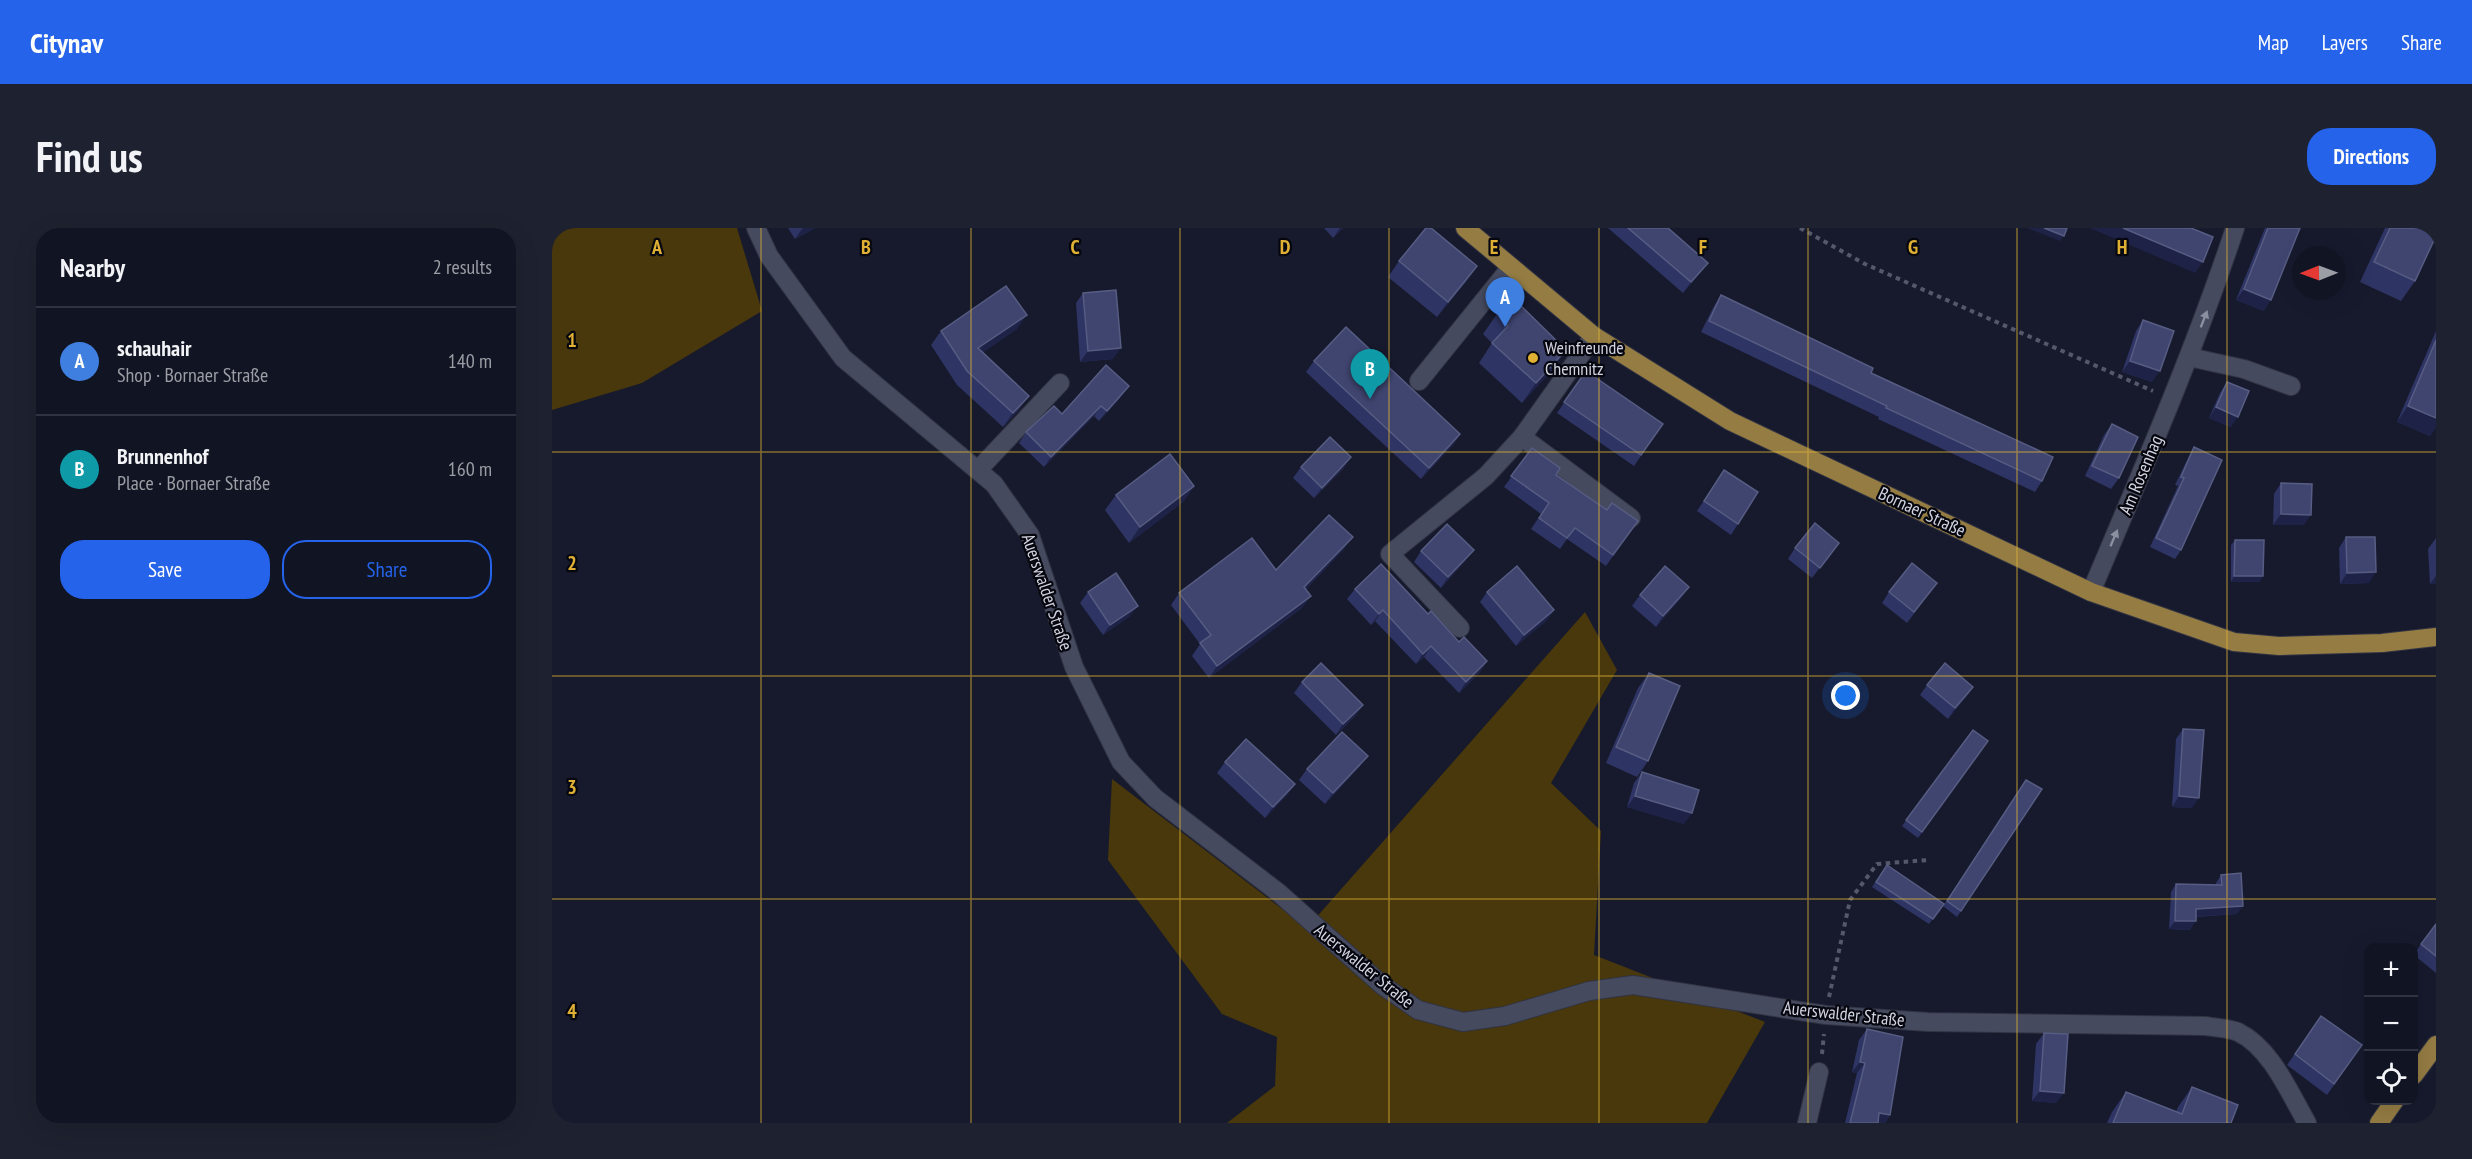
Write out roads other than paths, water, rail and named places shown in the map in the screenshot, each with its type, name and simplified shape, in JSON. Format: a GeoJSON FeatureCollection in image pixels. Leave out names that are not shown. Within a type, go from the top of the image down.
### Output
{"type":"FeatureCollection","features":[{"type":"Feature","properties":{"kind":"main road","name":"Bornaer Straße"},"geometry":{"type":"LineString","coordinates":[[1465,228],[1594,336],[1730,421],[2091,592],[2234,642],[2279,646],[2382,643],[2436,637]]}},
{"type":"Feature","properties":{"kind":"main road"},"geometry":{"type":"LineString","coordinates":[[2418,1070],[2436,1045]]}},
{"type":"Feature","properties":{"kind":"main road"},"geometry":{"type":"LineString","coordinates":[[2379,1123],[2392,1105]]}},
{"type":"Feature","properties":{"kind":"street","name":"Auerswalder Straße"},"geometry":{"type":"LineString","coordinates":[[756,228],[769,256],[843,358],[994,484],[1030,535],[1074,667],[1121,762],[1155,798],[1279,893],[1382,985],[1418,1010],[1464,1022],[1505,1016],[1589,991],[1633,985],[1826,1015],[1928,1022],[2206,1026],[2236,1031],[2255,1042],[2281,1077],[2307,1123]]}},
{"type":"Feature","properties":{"kind":"street","name":"Am Rosenhag"},"geometry":{"type":"LineString","coordinates":[[2091,592],[2173,400],[2235,228]]}},
{"type":"Feature","properties":{"kind":"street"},"geometry":{"type":"LineString","coordinates":[[1419,381],[1511,267]]}},
{"type":"Feature","properties":{"kind":"street"},"geometry":{"type":"LineString","coordinates":[[1461,628],[1390,554],[1486,476],[1522,437],[1594,336]]}},
{"type":"Feature","properties":{"kind":"street"},"geometry":{"type":"LineString","coordinates":[[2189,357],[2244,369],[2291,386]]}},
{"type":"Feature","properties":{"kind":"street"},"geometry":{"type":"LineString","coordinates":[[978,470],[1060,383]]}},
{"type":"Feature","properties":{"kind":"street"},"geometry":{"type":"LineString","coordinates":[[1522,437],[1632,518]]}},
{"type":"Feature","properties":{"kind":"street"},"geometry":{"type":"LineString","coordinates":[[1807,1123],[1819,1072]]}},
{"type":"Feature","properties":{"kind":"place","name":"schauhair"},"geometry":{"type":"Point","coordinates":[1505,327]}},
{"type":"Feature","properties":{"kind":"place","name":"Weinfreunde Chemnitz"},"geometry":{"type":"Point","coordinates":[1533,358]}},
{"type":"Feature","properties":{"kind":"place","name":"Brunnenhof"},"geometry":{"type":"Point","coordinates":[1370,399]}}]}
